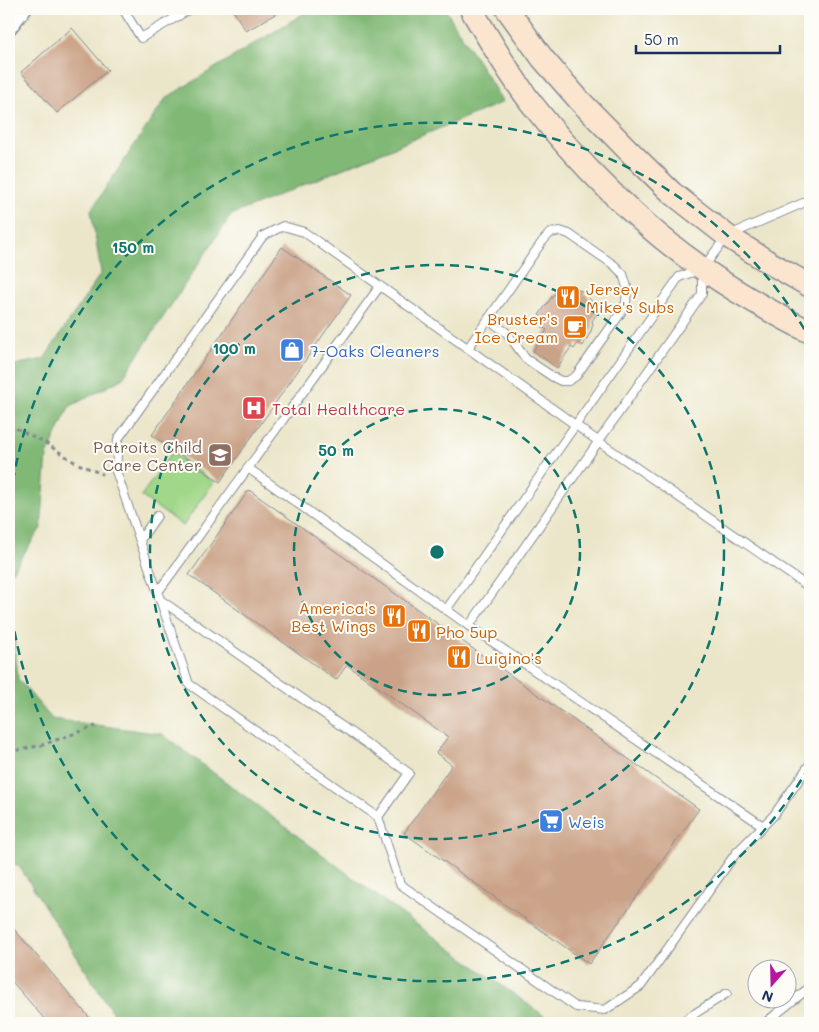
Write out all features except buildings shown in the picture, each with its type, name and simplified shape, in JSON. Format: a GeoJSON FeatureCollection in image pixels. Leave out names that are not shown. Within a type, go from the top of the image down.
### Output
{"type":"FeatureCollection","features":[{"type":"Feature","properties":{"kind":"street"},"geometry":{"type":"LineString","coordinates":[[9,27],[23,9]]}},
{"type":"Feature","properties":{"kind":"street"},"geometry":{"type":"LineString","coordinates":[[471,9],[532,104],[604,184],[643,221],[702,269],[768,310],[810,332]]}},
{"type":"Feature","properties":{"kind":"street"},"geometry":{"type":"LineString","coordinates":[[507,9],[543,59],[580,101],[672,193],[727,236],[810,286]]}},
{"type":"Feature","properties":{"kind":"lane"},"geometry":{"type":"LineString","coordinates":[[123,9],[140,38],[190,9]]}},
{"type":"Feature","properties":{"kind":"lane"},"geometry":{"type":"LineString","coordinates":[[446,610],[679,277],[702,269],[727,236],[810,200]]}},
{"type":"Feature","properties":{"kind":"lane"},"geometry":{"type":"LineString","coordinates":[[810,588],[598,441],[304,232],[283,226],[263,236],[118,439],[116,471],[189,684],[378,817],[400,884],[576,1007],[605,1010],[641,986],[736,853],[774,815],[810,764]]}},
{"type":"Feature","properties":{"kind":"lane"},"geometry":{"type":"LineString","coordinates":[[468,348],[488,319],[542,242],[550,233],[560,231],[569,234],[614,265],[623,274],[627,287],[626,303],[620,314],[576,376],[568,381],[561,382],[553,378],[526,358],[507,333],[488,319]]}},
{"type":"Feature","properties":{"kind":"lane"},"geometry":{"type":"LineString","coordinates":[[469,626],[702,294],[702,269]]}},
{"type":"Feature","properties":{"kind":"lane"},"geometry":{"type":"LineString","coordinates":[[159,595],[380,286]]}},
{"type":"Feature","properties":{"kind":"lane"},"geometry":{"type":"LineString","coordinates":[[248,468],[469,626],[763,826]]}},
{"type":"Feature","properties":{"kind":"lane"},"geometry":{"type":"LineString","coordinates":[[140,540],[157,516]]}},
{"type":"Feature","properties":{"kind":"lane"},"geometry":{"type":"LineString","coordinates":[[159,595],[409,773],[378,817]]}},
{"type":"Feature","properties":{"kind":"lane"},"geometry":{"type":"LineString","coordinates":[[765,1023],[810,987]]}},
{"type":"Feature","properties":{"kind":"lane"},"geometry":{"type":"LineString","coordinates":[[680,1023],[727,993]]}},
{"type":"Feature","properties":{"kind":"path"},"geometry":{"type":"LineString","coordinates":[[9,425],[44,442],[76,463],[102,474],[105,481]]}},
{"type":"Feature","properties":{"kind":"path"},"geometry":{"type":"LineString","coordinates":[[9,752],[42,745],[96,726]]}},
{"type":"Feature","properties":{"kind":"green space"},"geometry":{"type":"Polygon","coordinates":[[[311,9],[445,9],[503,102],[231,215],[122,379],[69,407],[47,456],[41,528],[9,576],[9,366],[44,359],[101,273],[91,210],[166,98],[311,9]]]}},
{"type":"Feature","properties":{"kind":"green space"},"geometry":{"type":"Polygon","coordinates":[[[172,452],[214,482],[183,526],[141,496],[172,452]]]}},
{"type":"Feature","properties":{"kind":"green space"},"geometry":{"type":"Polygon","coordinates":[[[9,579],[18,679],[52,719],[162,734],[376,895],[554,1023],[119,1023],[19,866],[9,861],[9,579]]]}},
{"type":"Feature","properties":{"kind":"place","name":"Jersey Mike's Subs"},"geometry":{"type":"Point","coordinates":[568,297]}},
{"type":"Feature","properties":{"kind":"place","name":"Bruster's Ice Cream"},"geometry":{"type":"Point","coordinates":[575,327]}},
{"type":"Feature","properties":{"kind":"place","name":"7-Oaks Cleaners"},"geometry":{"type":"Point","coordinates":[292,350]}},
{"type":"Feature","properties":{"kind":"place","name":"Total Healthcare"},"geometry":{"type":"Point","coordinates":[254,408]}},
{"type":"Feature","properties":{"kind":"place","name":"Patroits Child Care Center"},"geometry":{"type":"Point","coordinates":[220,455]}},
{"type":"Feature","properties":{"kind":"place","name":"America's Best Wings"},"geometry":{"type":"Point","coordinates":[394,616]}},
{"type":"Feature","properties":{"kind":"place","name":"Pho 5up"},"geometry":{"type":"Point","coordinates":[419,631]}},
{"type":"Feature","properties":{"kind":"place","name":"Luigino's"},"geometry":{"type":"Point","coordinates":[459,657]}},
{"type":"Feature","properties":{"kind":"place","name":"Weis"},"geometry":{"type":"Point","coordinates":[551,821]}}]}
